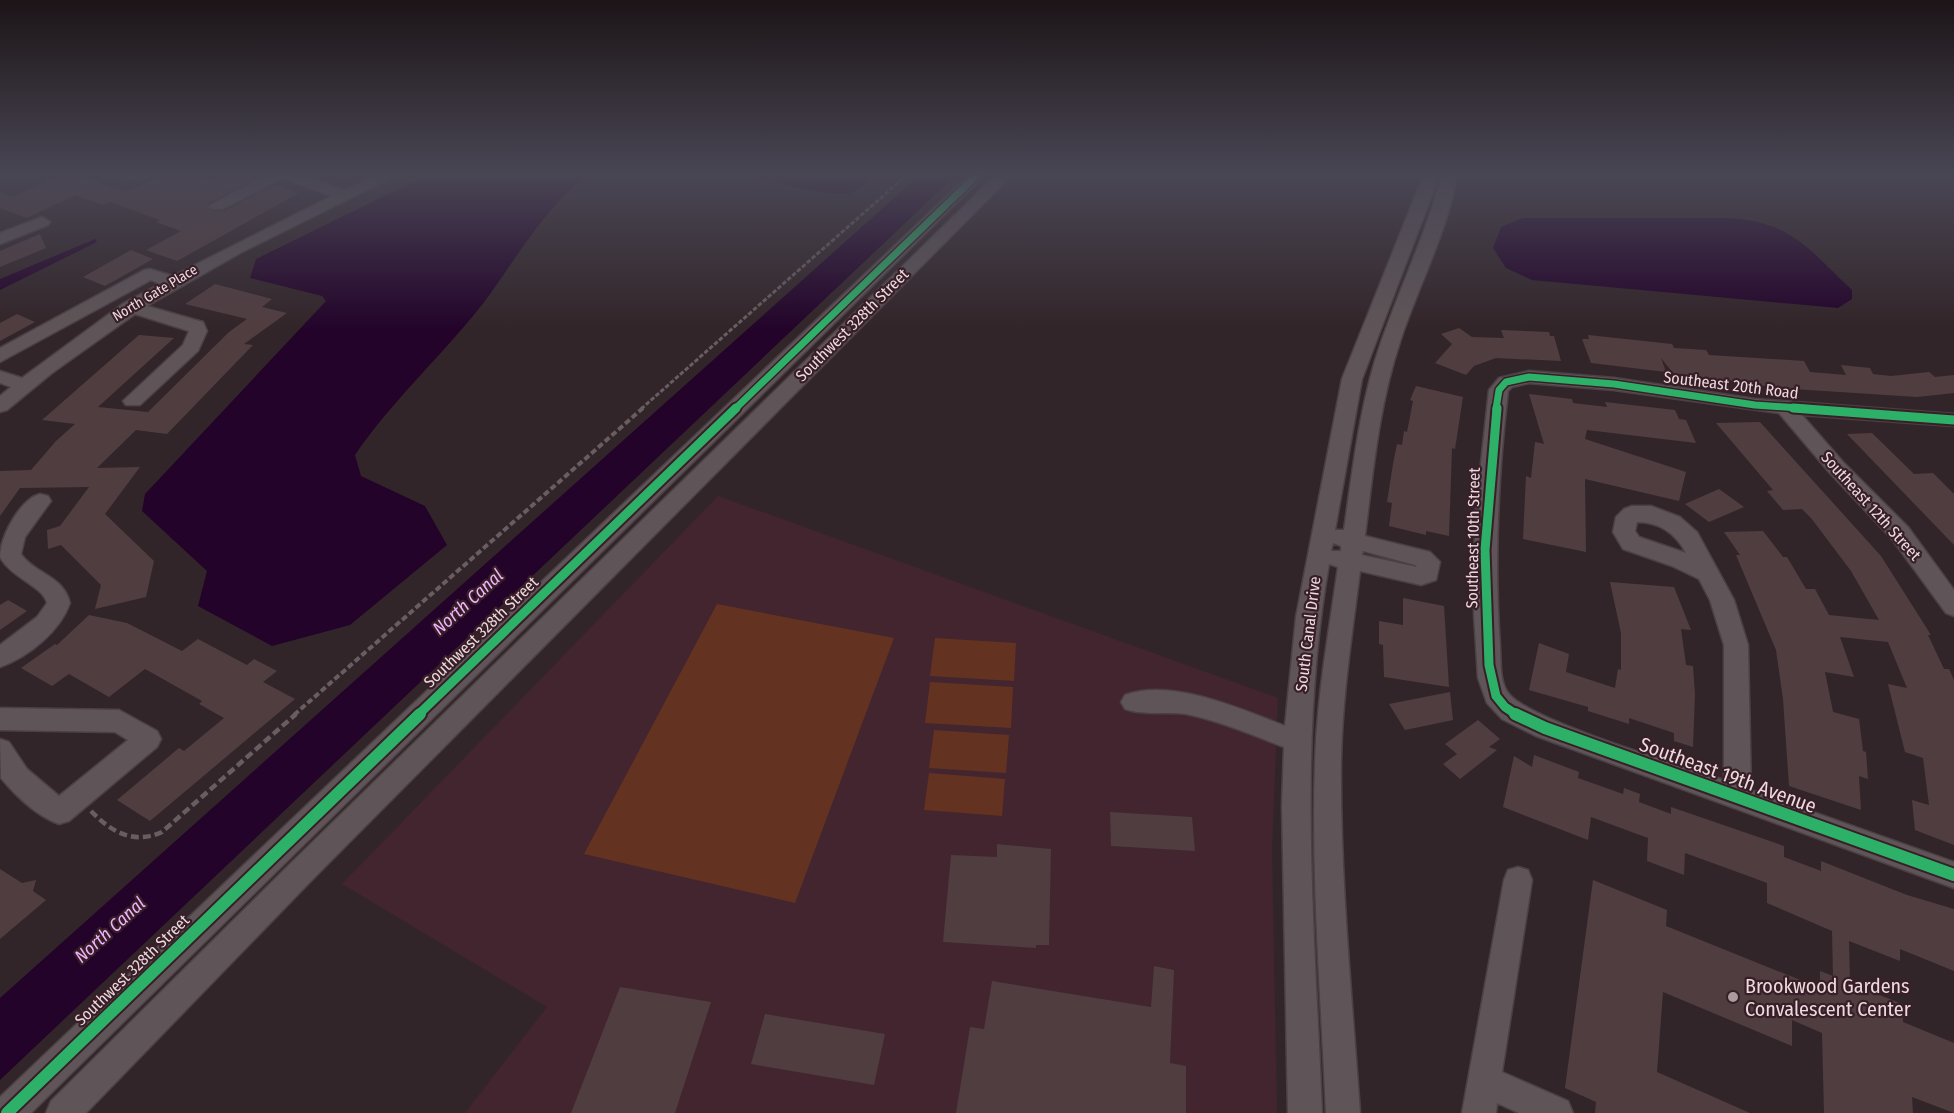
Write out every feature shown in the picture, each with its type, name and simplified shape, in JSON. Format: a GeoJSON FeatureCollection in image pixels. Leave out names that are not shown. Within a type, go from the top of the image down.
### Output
{"type":"FeatureCollection","features":[{"type":"Feature","properties":{"kind":"street"},"geometry":{"type":"LineString","coordinates":[[0,239],[32,226]]}},
{"type":"Feature","properties":{"kind":"street","name":"North Gate Place"},"geometry":{"type":"LineString","coordinates":[[0,406],[24,385],[130,307],[242,244],[280,226]]}},
{"type":"Feature","properties":{"kind":"street","name":"Southwest 328th Street"},"geometry":{"type":"LineString","coordinates":[[7,1113],[924,226]]}},
{"type":"Feature","properties":{"kind":"street","name":"Southwest 328th Street"},"geometry":{"type":"LineString","coordinates":[[63,1113],[300,873],[953,226]]}},
{"type":"Feature","properties":{"kind":"street","name":"South Canal Drive"},"geometry":{"type":"LineString","coordinates":[[1305,1113],[1296,872],[1297,741],[1308,617],[1353,379],[1412,226]]}},
{"type":"Feature","properties":{"kind":"street","name":"South Canal Drive"},"geometry":{"type":"LineString","coordinates":[[1343,1113],[1330,867],[1328,762],[1332,693],[1369,426],[1390,343],[1435,226]]}},
{"type":"Feature","properties":{"kind":"street"},"geometry":{"type":"LineString","coordinates":[[0,356],[150,274],[172,282]]}},
{"type":"Feature","properties":{"kind":"street"},"geometry":{"type":"LineString","coordinates":[[130,307],[186,321],[197,326],[198,331],[191,347],[133,400]]}},
{"type":"Feature","properties":{"kind":"street"},"geometry":{"type":"LineString","coordinates":[[0,377],[24,385]]}},
{"type":"Feature","properties":{"kind":"street","name":"Southeast 20th Road"},"geometry":{"type":"LineString","coordinates":[[1506,382],[1529,377],[1614,384],[1785,408],[1954,420]]}},
{"type":"Feature","properties":{"kind":"street","name":"Southeast 10th Street"},"geometry":{"type":"LineString","coordinates":[[1496,697],[1491,682],[1486,621],[1486,532],[1491,449],[1499,390],[1506,382]]}},
{"type":"Feature","properties":{"kind":"street","name":"Southeast 12th Street"},"geometry":{"type":"LineString","coordinates":[[1785,408],[1844,475],[1900,533],[1954,607]]}},
{"type":"Feature","properties":{"kind":"street"},"geometry":{"type":"LineString","coordinates":[[0,657],[43,627],[55,613],[59,601],[58,594],[53,588],[20,569],[10,554],[14,535],[40,501]]}},
{"type":"Feature","properties":{"kind":"street"},"geometry":{"type":"LineString","coordinates":[[1321,544],[1351,550]]}},
{"type":"Feature","properties":{"kind":"street"},"geometry":{"type":"LineString","coordinates":[[1707,573],[1722,600],[1736,645],[1738,673],[1737,797]]}},
{"type":"Feature","properties":{"kind":"street","name":"Southeast 19th Avenue"},"geometry":{"type":"LineString","coordinates":[[1496,697],[1511,712],[1545,728],[1954,875]]}},
{"type":"Feature","properties":{"kind":"street"},"geometry":{"type":"LineString","coordinates":[[1134,702],[1180,703],[1208,708],[1297,741]]}},
{"type":"Feature","properties":{"kind":"street"},"geometry":{"type":"LineString","coordinates":[[0,719],[119,721],[148,739],[59,812],[19,781],[10,771],[0,750]]}},
{"type":"Feature","properties":{"kind":"street"},"geometry":{"type":"LineString","coordinates":[[292,835],[300,873]]}},
{"type":"Feature","properties":{"kind":"street"},"geometry":{"type":"LineString","coordinates":[[1479,1113],[1518,880]]}},
{"type":"Feature","properties":{"kind":"street"},"geometry":{"type":"LineString","coordinates":[[1486,1081],[1556,1113]]}},
{"type":"Feature","properties":{"kind":"path"},"geometry":{"type":"LineString","coordinates":[[78,797],[98,819],[127,837],[144,839],[162,832],[849,226]]}},
{"type":"Feature","properties":{"kind":"shaded area"},"geometry":{"type":"Polygon","coordinates":[[[718,496],[1278,698],[1272,850],[1277,1113],[465,1113],[547,1007],[342,884],[718,496]]]}},
{"type":"Feature","properties":{"kind":"shaded area"},"geometry":{"type":"Polygon","coordinates":[[[717,604],[894,638],[795,903],[584,854],[717,604]]]}},
{"type":"Feature","properties":{"kind":"shaded area"},"geometry":{"type":"Polygon","coordinates":[[[935,638],[1016,643],[1014,681],[930,676],[935,638]]]}},
{"type":"Feature","properties":{"kind":"shaded area"},"geometry":{"type":"Polygon","coordinates":[[[930,682],[1013,687],[1011,728],[925,723],[930,682]]]}},
{"type":"Feature","properties":{"kind":"shaded area"},"geometry":{"type":"Polygon","coordinates":[[[934,730],[1009,735],[1006,773],[929,768],[934,730]]]}},
{"type":"Feature","properties":{"kind":"shaded area"},"geometry":{"type":"Polygon","coordinates":[[[929,773],[1005,779],[1002,816],[924,810],[929,773]]]}},
{"type":"Feature","properties":{"kind":"water"},"geometry":{"type":"Polygon","coordinates":[[[323,226],[538,226],[485,301],[402,396],[355,455],[361,476],[425,506],[447,545],[350,625],[272,646],[198,606],[207,571],[142,511],[145,494],[326,301],[322,296],[250,278],[256,259],[323,226]]]}},
{"type":"Feature","properties":{"kind":"water","name":"North Canal"},"geometry":{"type":"Polygon","coordinates":[[[863,226],[902,226],[0,1080],[0,998],[863,226]]]}},
{"type":"Feature","properties":{"kind":"water"},"geometry":{"type":"Polygon","coordinates":[[[1770,226],[1796,239],[1810,250],[1852,290],[1852,299],[1838,308],[1532,280],[1506,268],[1493,248],[1501,227],[1770,226]]]}},
{"type":"Feature","properties":{"kind":"water"},"geometry":{"type":"Polygon","coordinates":[[[97,240],[95,243],[0,290],[0,279],[97,240]]]}},
{"type":"Feature","properties":{"kind":"building"},"geometry":{"type":"Polygon","coordinates":[[[167,226],[240,226],[177,261],[146,250],[181,231],[167,226]]]}},
{"type":"Feature","properties":{"kind":"building"},"geometry":{"type":"Polygon","coordinates":[[[40,234],[46,248],[0,267],[0,251],[40,234]]]}},
{"type":"Feature","properties":{"kind":"building"},"geometry":{"type":"Polygon","coordinates":[[[131,250],[153,259],[105,286],[83,277],[131,250]]]}},
{"type":"Feature","properties":{"kind":"building"},"geometry":{"type":"Polygon","coordinates":[[[215,284],[272,299],[262,307],[287,313],[244,344],[253,345],[167,434],[136,430],[97,468],[140,467],[105,514],[154,561],[146,597],[95,609],[101,585],[61,545],[48,549],[47,530],[60,526],[89,487],[20,488],[0,516],[0,471],[31,470],[56,441],[75,424],[42,420],[139,335],[174,338],[98,407],[148,412],[229,332],[247,319],[185,304],[215,284]]]}},
{"type":"Feature","properties":{"kind":"building"},"geometry":{"type":"Polygon","coordinates":[[[17,314],[35,322],[0,341],[0,323],[17,314]]]}},
{"type":"Feature","properties":{"kind":"building"},"geometry":{"type":"Polygon","coordinates":[[[1459,328],[1472,337],[1504,338],[1501,330],[1549,332],[1550,336],[1554,336],[1561,361],[1496,358],[1474,366],[1466,375],[1435,363],[1452,344],[1441,334],[1459,328]]]}},
{"type":"Feature","properties":{"kind":"building"},"geometry":{"type":"Polygon","coordinates":[[[1588,335],[1672,344],[1674,348],[1706,350],[1709,355],[1804,361],[1810,372],[1846,375],[1841,365],[1870,368],[1873,374],[1891,376],[1929,372],[1935,377],[1954,375],[1954,393],[1917,397],[1778,388],[1673,373],[1661,358],[1666,372],[1591,363],[1582,339],[1589,339],[1588,335]]]}},
{"type":"Feature","properties":{"kind":"building"},"geometry":{"type":"Polygon","coordinates":[[[1416,386],[1463,397],[1455,449],[1452,448],[1449,536],[1426,531],[1426,535],[1389,526],[1392,503],[1387,502],[1393,464],[1397,444],[1402,445],[1404,431],[1407,432],[1413,401],[1410,400],[1416,386]]]}},
{"type":"Feature","properties":{"kind":"building"},"geometry":{"type":"Polygon","coordinates":[[[1529,394],[1572,399],[1573,403],[1607,407],[1605,402],[1675,410],[1679,419],[1686,420],[1696,443],[1587,430],[1585,439],[1686,472],[1679,501],[1585,479],[1586,552],[1523,539],[1526,476],[1531,478],[1535,442],[1544,444],[1529,394]]]}},
{"type":"Feature","properties":{"kind":"building"},"geometry":{"type":"Polygon","coordinates":[[[1760,422],[1881,556],[1931,635],[1928,635],[1944,669],[1949,669],[1954,680],[1954,845],[1915,830],[1912,800],[1929,805],[1923,758],[1905,752],[1888,684],[1907,688],[1888,642],[1840,637],[1854,677],[1825,672],[1833,712],[1859,719],[1863,751],[1866,752],[1868,779],[1859,776],[1861,810],[1789,786],[1783,699],[1776,650],[1736,555],[1740,555],[1724,532],[1763,531],[1783,557],[1787,557],[1806,589],[1815,589],[1829,615],[1879,620],[1851,571],[1811,518],[1802,509],[1783,510],[1767,491],[1773,490],[1716,423],[1760,422]]]}},
{"type":"Feature","properties":{"kind":"building"},"geometry":{"type":"Polygon","coordinates":[[[1872,433],[1914,474],[1933,473],[1954,494],[1954,545],[1847,434],[1872,433]]]}},
{"type":"Feature","properties":{"kind":"building"},"geometry":{"type":"Polygon","coordinates":[[[1719,489],[1744,507],[1709,522],[1685,504],[1719,489]]]}},
{"type":"Feature","properties":{"kind":"building"},"geometry":{"type":"Polygon","coordinates":[[[1610,582],[1674,587],[1691,630],[1681,629],[1686,665],[1693,666],[1695,694],[1693,747],[1674,741],[1674,733],[1629,718],[1629,724],[1588,711],[1588,707],[1529,690],[1539,643],[1569,654],[1566,672],[1615,688],[1618,669],[1621,670],[1621,633],[1610,582]]]}},
{"type":"Feature","properties":{"kind":"building"},"geometry":{"type":"Polygon","coordinates":[[[1403,598],[1444,606],[1449,687],[1384,677],[1383,645],[1379,644],[1379,621],[1403,625],[1403,598]]]}},
{"type":"Feature","properties":{"kind":"building"},"geometry":{"type":"Polygon","coordinates":[[[8,600],[27,611],[0,630],[0,605],[8,600]]]}},
{"type":"Feature","properties":{"kind":"building"},"geometry":{"type":"Polygon","coordinates":[[[89,615],[127,623],[182,651],[198,639],[247,665],[254,659],[277,671],[263,682],[295,699],[150,821],[117,800],[179,748],[184,751],[224,718],[199,704],[202,701],[145,669],[109,697],[69,674],[52,686],[21,668],[55,644],[57,645],[89,615]]]}},
{"type":"Feature","properties":{"kind":"building"},"geometry":{"type":"Polygon","coordinates":[[[1450,692],[1453,720],[1405,730],[1389,704],[1450,692]]]}},
{"type":"Feature","properties":{"kind":"building"},"geometry":{"type":"Polygon","coordinates":[[[1478,720],[1500,739],[1489,747],[1497,750],[1460,779],[1443,764],[1457,754],[1445,744],[1478,720]]]}},
{"type":"Feature","properties":{"kind":"building","name":"Brookwood Gardens Convalescent Center"},"geometry":{"type":"Polygon","coordinates":[[[1534,755],[1579,772],[1578,778],[1623,794],[1624,788],[1640,794],[1639,802],[1671,814],[1671,807],[1784,846],[1784,857],[1821,871],[1821,861],[1907,895],[1954,909],[1954,971],[1900,949],[1900,961],[1849,941],[1850,983],[1902,1004],[1903,1022],[1954,1043],[1954,1113],[1912,1097],[1913,1113],[1824,1113],[1822,1033],[1792,1020],[1792,1046],[1663,992],[1657,1072],[1750,1113],[1595,1113],[1596,1102],[1565,1088],[1593,880],[1667,910],[1666,926],[1820,988],[1820,971],[1833,976],[1832,931],[1767,903],[1767,883],[1685,853],[1684,875],[1647,861],[1648,838],[1591,817],[1588,840],[1503,807],[1514,756],[1532,767],[1534,755]]]}},
{"type":"Feature","properties":{"kind":"building"},"geometry":{"type":"Polygon","coordinates":[[[1110,812],[1192,817],[1195,851],[1111,846],[1110,812]]]}},
{"type":"Feature","properties":{"kind":"building"},"geometry":{"type":"Polygon","coordinates":[[[997,844],[1051,849],[1049,945],[1036,945],[1036,948],[943,942],[951,855],[997,857],[997,844]]]}},
{"type":"Feature","properties":{"kind":"building"},"geometry":{"type":"Polygon","coordinates":[[[0,869],[22,883],[36,880],[33,891],[46,900],[0,939],[0,869]]]}},
{"type":"Feature","properties":{"kind":"building"},"geometry":{"type":"Polygon","coordinates":[[[1154,966],[1174,970],[1170,1063],[1186,1066],[1186,1113],[956,1113],[970,1027],[984,1029],[992,981],[1151,1007],[1154,966]]]}},
{"type":"Feature","properties":{"kind":"building"},"geometry":{"type":"Polygon","coordinates":[[[620,987],[711,1002],[675,1113],[571,1113],[620,987]]]}},
{"type":"Feature","properties":{"kind":"building"},"geometry":{"type":"Polygon","coordinates":[[[765,1014],[885,1034],[874,1085],[751,1064],[765,1014]]]}},
{"type":"Feature","properties":{"kind":"cycle path"},"geometry":{"type":"LineString","coordinates":[[7,1113],[924,226]]}},
{"type":"Feature","properties":{"kind":"cycle path"},"geometry":{"type":"LineString","coordinates":[[1954,420],[1755,405],[1614,384],[1529,377],[1506,382],[1499,390],[1491,454],[1485,550],[1490,678],[1496,696],[1505,707],[1545,728],[1954,875]]}},
{"type":"Feature","properties":{"kind":"place","name":"Brookwood Gardens Convalescent Center"},"geometry":{"type":"Point","coordinates":[1733,997]}}]}
